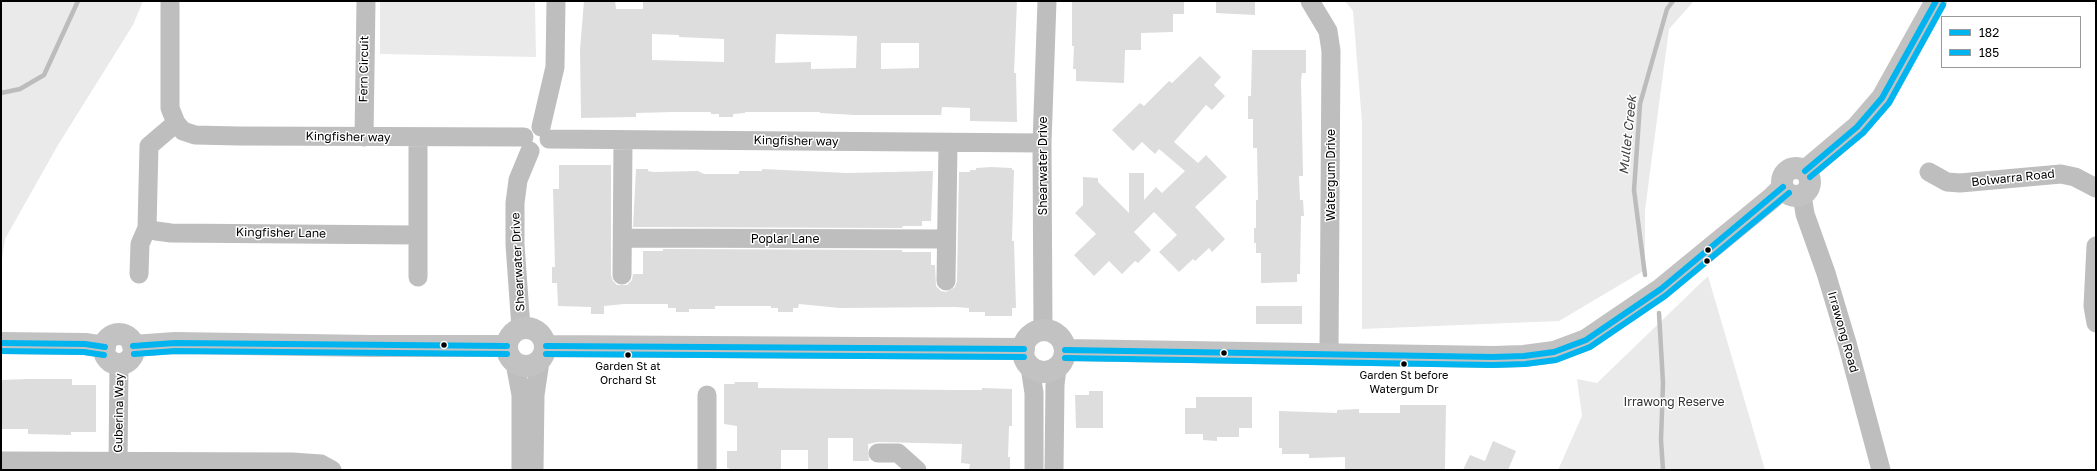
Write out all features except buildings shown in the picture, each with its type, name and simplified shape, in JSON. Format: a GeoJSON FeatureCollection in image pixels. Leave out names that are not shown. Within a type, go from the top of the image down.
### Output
{"type":"FeatureCollection","features":[{"type":"Feature","properties":{"kind":"street"},"geometry":{"type":"LineString","coordinates":[[139,274],[140,244],[147,228],[149,146],[176,123],[170,108],[170,1]]}},
{"type":"Feature","properties":{"kind":"street","name":"Fern Circuit"},"geometry":{"type":"LineString","coordinates":[[364,137],[366,1]]}},
{"type":"Feature","properties":{"kind":"street"},"geometry":{"type":"LineString","coordinates":[[527,144],[530,128],[545,133],[555,67],[556,1]]}},
{"type":"Feature","properties":{"kind":"street","name":"Shearwater Drive"},"geometry":{"type":"LineString","coordinates":[[1043,330],[1042,143],[1046,1]]}},
{"type":"Feature","properties":{"kind":"street","name":"Watergum Drive"},"geometry":{"type":"LineString","coordinates":[[1310,1],[1328,31],[1331,52],[1329,354]]}},
{"type":"Feature","properties":{"kind":"street"},"geometry":{"type":"LineString","coordinates":[[543,354],[1027,358],[1042,372],[1049,372],[1061,359],[1329,354],[1524,356],[1538,355],[1569,348],[1586,340],[1661,289],[1772,198],[1792,191],[1783,178],[1788,171],[1797,168],[1805,171],[1857,127],[1882,98],[1936,1]]}},
{"type":"Feature","properties":{"kind":"street","name":"Kingfisher way"},"geometry":{"type":"LineString","coordinates":[[176,123],[183,130],[195,135],[418,138],[527,144]]}},
{"type":"Feature","properties":{"kind":"street","name":"Kingfisher way"},"geometry":{"type":"LineString","coordinates":[[545,133],[623,140],[1042,143]]}},
{"type":"Feature","properties":{"kind":"street"},"geometry":{"type":"LineString","coordinates":[[418,138],[416,235],[418,277]]}},
{"type":"Feature","properties":{"kind":"street"},"geometry":{"type":"LineString","coordinates":[[622,275],[623,140]]}},
{"type":"Feature","properties":{"kind":"street"},"geometry":{"type":"LineString","coordinates":[[946,281],[948,143]]}},
{"type":"Feature","properties":{"kind":"street","name":"Shearwater Drive"},"geometry":{"type":"LineString","coordinates":[[521,328],[515,245],[515,203],[518,180],[527,144]]}},
{"type":"Feature","properties":{"kind":"street","name":"Bolwarra Road"},"geometry":{"type":"LineString","coordinates":[[1929,172],[1947,182],[1960,184],[2061,174],[2075,177],[2096,188]]}},
{"type":"Feature","properties":{"kind":"street","name":"Irrawong Road"},"geometry":{"type":"LineString","coordinates":[[1792,191],[1806,214],[1826,273],[1847,343],[1881,470]]}},
{"type":"Feature","properties":{"kind":"street","name":"Kingfisher Lane"},"geometry":{"type":"LineString","coordinates":[[147,228],[171,233],[416,235]]}},
{"type":"Feature","properties":{"kind":"street","name":"Poplar Lane"},"geometry":{"type":"LineString","coordinates":[[623,238],[946,239]]}},
{"type":"Feature","properties":{"kind":"street"},"geometry":{"type":"LineString","coordinates":[[2096,246],[2093,306],[2096,323]]}},
{"type":"Feature","properties":{"kind":"street"},"geometry":{"type":"LineString","coordinates":[[521,470],[522,395],[511,354],[511,335],[521,328],[529,328],[536,330],[544,339],[543,354],[535,395],[534,470]]}},
{"type":"Feature","properties":{"kind":"street"},"geometry":{"type":"LineString","coordinates":[[1034,470],[1034,393],[1027,358],[1029,338],[1034,333],[1043,330],[1053,332],[1064,344],[1054,393],[1054,470]]}},
{"type":"Feature","properties":{"kind":"street"},"geometry":{"type":"LineString","coordinates":[[119,334],[129,338],[134,346],[134,352],[129,360],[119,364],[110,361],[105,352],[105,347],[110,338],[119,334]]}},
{"type":"Feature","properties":{"kind":"street"},"geometry":{"type":"LineString","coordinates":[[1,343],[85,344],[105,347]]}},
{"type":"Feature","properties":{"kind":"street"},"geometry":{"type":"LineString","coordinates":[[134,346],[175,343],[371,346],[511,354],[526,367],[534,365],[543,354]]}},
{"type":"Feature","properties":{"kind":"street","name":"Guberina Way"},"geometry":{"type":"LineString","coordinates":[[118,462],[119,364]]}},
{"type":"Feature","properties":{"kind":"street"},"geometry":{"type":"LineString","coordinates":[[707,395],[707,470]]}},
{"type":"Feature","properties":{"kind":"street"},"geometry":{"type":"LineString","coordinates":[[878,453],[898,453],[917,470]]}},
{"type":"Feature","properties":{"kind":"street"},"geometry":{"type":"LineString","coordinates":[[1,461],[292,462],[321,464],[332,470]]}},
{"type":"Feature","properties":{"kind":"green space"},"geometry":{"type":"Polygon","coordinates":[[[1,1],[143,1],[133,25],[58,145],[5,239],[1,266],[1,1]]]}},
{"type":"Feature","properties":{"kind":"green space"},"geometry":{"type":"Polygon","coordinates":[[[380,1],[535,1],[536,57],[380,54],[380,1]]]}},
{"type":"Feature","properties":{"kind":"green space"},"geometry":{"type":"Polygon","coordinates":[[[1345,1],[1694,1],[1669,29],[1645,210],[1645,270],[1559,321],[1362,329],[1362,122],[1353,11],[1345,1]]]}},
{"type":"Feature","properties":{"kind":"green space","name":"Irrawong Reserve"},"geometry":{"type":"Polygon","coordinates":[[[1708,276],[1765,470],[1558,470],[1582,416],[1577,379],[1597,383],[1708,276]]]}},
{"type":"Feature","properties":{"kind":"waterway"},"geometry":{"type":"LineString","coordinates":[[1,93],[20,89],[44,75],[78,1]]}},
{"type":"Feature","properties":{"kind":"waterway","name":"Mullet Creek"},"geometry":{"type":"LineString","coordinates":[[1645,275],[1634,190],[1640,104],[1667,9],[1673,1]]}},
{"type":"Feature","properties":{"kind":"waterway","name":"Mullet Creek"},"geometry":{"type":"LineString","coordinates":[[1659,313],[1663,383],[1661,440],[1663,470]]}},
{"type":"Feature","properties":{"kind":"transit line","name":"182"},"geometry":{"type":"LineString","coordinates":[[1805,171],[1857,127],[1882,98],[1936,1]]}},
{"type":"Feature","properties":{"kind":"transit line","name":"185"},"geometry":{"type":"LineString","coordinates":[[1810,177],[1863,133],[1889,103],[1943,5]]}},
{"type":"Feature","properties":{"kind":"transit line","name":"182"},"geometry":{"type":"LineString","coordinates":[[1065,350],[1493,357],[1524,356],[1554,352],[1586,340],[1661,289],[1783,187]]}},
{"type":"Feature","properties":{"kind":"transit line","name":"185"},"geometry":{"type":"LineString","coordinates":[[1065,358],[1493,365],[1525,364],[1556,360],[1590,347],[1665,296],[1789,193]]}},
{"type":"Feature","properties":{"kind":"transit line","name":"182"},"geometry":{"type":"LineString","coordinates":[[1,343],[85,344],[105,347]]}},
{"type":"Feature","properties":{"kind":"transit line","name":"182"},"geometry":{"type":"LineString","coordinates":[[133,346],[175,343],[507,346]]}},
{"type":"Feature","properties":{"kind":"transit line","name":"182"},"geometry":{"type":"LineString","coordinates":[[546,346],[1024,349]]}},
{"type":"Feature","properties":{"kind":"transit line","name":"185"},"geometry":{"type":"LineString","coordinates":[[1,351],[84,352],[104,355]]}},
{"type":"Feature","properties":{"kind":"transit line","name":"185"},"geometry":{"type":"LineString","coordinates":[[134,354],[175,351],[507,354]]}},
{"type":"Feature","properties":{"kind":"transit line","name":"185"},"geometry":{"type":"LineString","coordinates":[[546,354],[1024,357]]}},
{"type":"Feature","properties":{"kind":"place","name":"Garden St at Orchard St"},"geometry":{"type":"Point","coordinates":[628,355]}},
{"type":"Feature","properties":{"kind":"place","name":"Garden St before Watergum Dr"},"geometry":{"type":"Point","coordinates":[1404,364]}}]}
